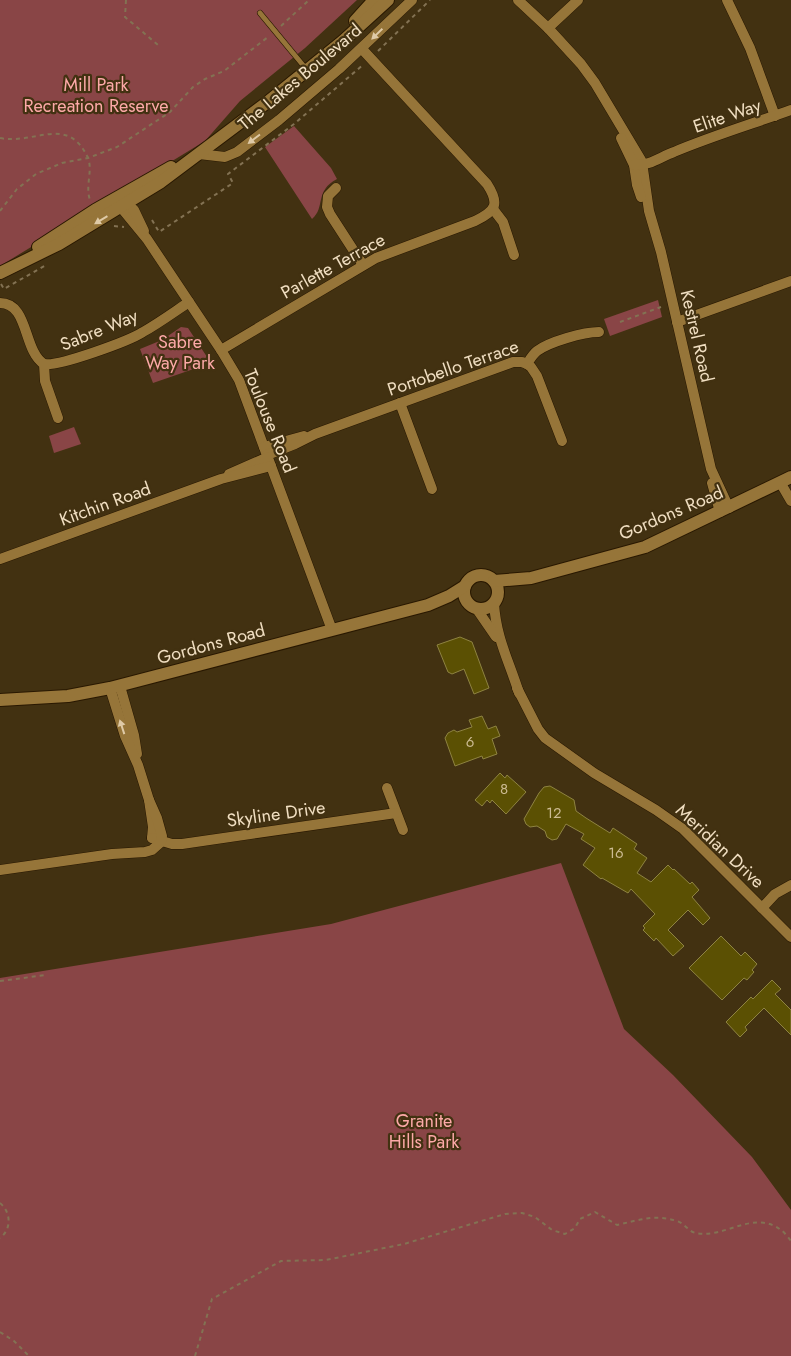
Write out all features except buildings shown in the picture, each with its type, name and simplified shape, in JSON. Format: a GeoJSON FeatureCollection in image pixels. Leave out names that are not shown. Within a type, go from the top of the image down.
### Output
{"type":"FeatureCollection","features":[{"type":"Feature","properties":{"kind":"street","name":"The Lakes Boulevard"},"geometry":{"type":"LineString","coordinates":[[311,67],[374,0]]}},
{"type":"Feature","properties":{"kind":"street","name":"The Lakes Boulevard"},"geometry":{"type":"LineString","coordinates":[[0,273],[59,244],[123,202],[161,182],[244,121],[344,41],[388,0]]}},
{"type":"Feature","properties":{"kind":"street","name":"The Lakes Boulevard"},"geometry":{"type":"LineString","coordinates":[[199,154],[218,158],[230,156],[236,152],[311,94],[362,49],[412,0]]}},
{"type":"Feature","properties":{"kind":"street","name":"Kestrel Road"},"geometry":{"type":"LineString","coordinates":[[518,0],[548,28],[581,64],[595,83],[639,163],[711,469],[724,510]]}},
{"type":"Feature","properties":{"kind":"street"},"geometry":{"type":"LineString","coordinates":[[548,28],[578,0]]}},
{"type":"Feature","properties":{"kind":"street"},"geometry":{"type":"LineString","coordinates":[[727,0],[747,41],[775,116]]}},
{"type":"Feature","properties":{"kind":"street"},"geometry":{"type":"LineString","coordinates":[[362,49],[487,184],[495,198],[493,210],[503,222],[514,255]]}},
{"type":"Feature","properties":{"kind":"street","name":"Elite Way"},"geometry":{"type":"LineString","coordinates":[[639,163],[791,110]]}},
{"type":"Feature","properties":{"kind":"street"},"geometry":{"type":"LineString","coordinates":[[336,188],[328,196],[330,214],[363,265]]}},
{"type":"Feature","properties":{"kind":"street","name":"The Lakes Boulevard"},"geometry":{"type":"LineString","coordinates":[[12,266],[95,210],[123,202]]}},
{"type":"Feature","properties":{"kind":"street","name":"Toulouse Road"},"geometry":{"type":"LineString","coordinates":[[123,202],[141,221],[147,239],[239,380],[332,630]]}},
{"type":"Feature","properties":{"kind":"street","name":"Parlette Terrace"},"geometry":{"type":"LineString","coordinates":[[221,350],[385,253],[475,221],[493,210]]}},
{"type":"Feature","properties":{"kind":"street"},"geometry":{"type":"LineString","coordinates":[[677,322],[791,281]]}},
{"type":"Feature","properties":{"kind":"street","name":"Sabre Way"},"geometry":{"type":"LineString","coordinates":[[44,364],[49,365],[63,362],[142,333],[189,302]]}},
{"type":"Feature","properties":{"kind":"street"},"geometry":{"type":"LineString","coordinates":[[0,303],[6,303],[15,309],[32,351],[36,358],[44,364],[45,381],[58,418]]}},
{"type":"Feature","properties":{"kind":"street","name":"Portobello Terrace"},"geometry":{"type":"LineString","coordinates":[[267,456],[315,434],[513,362],[517,361],[527,364],[534,354],[543,348],[578,335],[599,332]]}},
{"type":"Feature","properties":{"kind":"street"},"geometry":{"type":"LineString","coordinates":[[527,364],[537,376],[562,441]]}},
{"type":"Feature","properties":{"kind":"street"},"geometry":{"type":"LineString","coordinates":[[400,403],[432,489]]}},
{"type":"Feature","properties":{"kind":"street","name":"Kitchin Road"},"geometry":{"type":"LineString","coordinates":[[0,559],[221,479],[267,456]]}},
{"type":"Feature","properties":{"kind":"street"},"geometry":{"type":"LineString","coordinates":[[788,480],[791,501]]}},
{"type":"Feature","properties":{"kind":"street","name":"Gordons Road"},"geometry":{"type":"LineString","coordinates":[[494,581],[531,578],[645,547],[788,480]]}},
{"type":"Feature","properties":{"kind":"street"},"geometry":{"type":"LineString","coordinates":[[476,576],[485,576],[494,581],[496,585],[496,599],[486,608],[473,607],[464,596],[465,586],[467,582],[476,576]]}},
{"type":"Feature","properties":{"kind":"street","name":"Gordons Road"},"geometry":{"type":"LineString","coordinates":[[496,599],[531,578]]}},
{"type":"Feature","properties":{"kind":"street","name":"Gordons Road"},"geometry":{"type":"LineString","coordinates":[[0,700],[68,696],[115,687],[428,605],[450,596],[465,586]]}},
{"type":"Feature","properties":{"kind":"street","name":"Meridian Drive"},"geometry":{"type":"LineString","coordinates":[[496,599],[495,619],[501,646],[517,688],[544,738],[594,773],[656,810],[683,829],[791,938]]}},
{"type":"Feature","properties":{"kind":"street","name":"Gordons Road"},"geometry":{"type":"LineString","coordinates":[[428,605],[447,603],[473,607]]}},
{"type":"Feature","properties":{"kind":"street","name":"Meridian Drive"},"geometry":{"type":"LineString","coordinates":[[473,607],[487,623],[501,646]]}},
{"type":"Feature","properties":{"kind":"street"},"geometry":{"type":"LineString","coordinates":[[115,687],[125,736],[138,765],[149,800],[157,840]]}},
{"type":"Feature","properties":{"kind":"street"},"geometry":{"type":"LineString","coordinates":[[387,788],[403,830]]}},
{"type":"Feature","properties":{"kind":"street","name":"Skyline Drive"},"geometry":{"type":"LineString","coordinates":[[0,870],[112,854],[157,840],[182,844],[396,813]]}},
{"type":"Feature","properties":{"kind":"street"},"geometry":{"type":"LineString","coordinates":[[762,908],[775,894],[791,886]]}},
{"type":"Feature","properties":{"kind":"lane"},"geometry":{"type":"LineString","coordinates":[[260,13],[311,67]]}},
{"type":"Feature","properties":{"kind":"path"},"geometry":{"type":"LineString","coordinates":[[126,0],[125,17],[158,45]]}},
{"type":"Feature","properties":{"kind":"path"},"geometry":{"type":"LineString","coordinates":[[0,211],[17,189],[36,174],[62,163],[88,158],[117,147],[170,112],[193,87],[205,78],[224,71],[276,31],[309,0]]}},
{"type":"Feature","properties":{"kind":"path"},"geometry":{"type":"LineString","coordinates":[[0,138],[34,138],[59,132],[76,139],[88,158],[90,166],[88,194],[95,210]]}},
{"type":"Feature","properties":{"kind":"path"},"geometry":{"type":"LineString","coordinates":[[620,322],[661,307]]}},
{"type":"Feature","properties":{"kind":"path"},"geometry":{"type":"LineString","coordinates":[[0,981],[46,975]]}},
{"type":"Feature","properties":{"kind":"path"},"geometry":{"type":"LineString","coordinates":[[0,1203],[5,1208],[9,1221],[8,1228],[0,1238]]}},
{"type":"Feature","properties":{"kind":"path"},"geometry":{"type":"LineString","coordinates":[[195,1356],[212,1299],[281,1261],[326,1260],[404,1244],[505,1214],[522,1213],[536,1218],[552,1230],[565,1234],[575,1228],[580,1219],[595,1212],[617,1225],[653,1217],[678,1222],[694,1233],[716,1234],[745,1223],[765,1223],[780,1230],[791,1241]]}},
{"type":"Feature","properties":{"kind":"path"},"geometry":{"type":"LineString","coordinates":[[0,1332],[14,1341],[29,1356]]}},
{"type":"Feature","properties":{"kind":"green space","name":"Mill Park Recreation Reserve"},"geometry":{"type":"Polygon","coordinates":[[[0,0],[357,0],[305,48],[240,101],[205,141],[0,266],[0,0]]]}},
{"type":"Feature","properties":{"kind":"green space"},"geometry":{"type":"Polygon","coordinates":[[[294,126],[331,168],[337,179],[325,189],[319,209],[312,219],[265,147],[294,126]]]}},
{"type":"Feature","properties":{"kind":"green space"},"geometry":{"type":"Polygon","coordinates":[[[658,300],[662,317],[610,336],[604,319],[658,300]]]}},
{"type":"Feature","properties":{"kind":"green space","name":"Sabre Way Park"},"geometry":{"type":"Polygon","coordinates":[[[181,327],[188,328],[211,363],[153,383],[140,349],[162,340],[181,327]]]}},
{"type":"Feature","properties":{"kind":"green space"},"geometry":{"type":"Polygon","coordinates":[[[74,427],[81,444],[54,453],[49,436],[74,427]]]}},
{"type":"Feature","properties":{"kind":"green space","name":"Granite Hills Park"},"geometry":{"type":"Polygon","coordinates":[[[561,863],[624,1029],[673,1075],[752,1157],[791,1210],[791,1356],[0,1356],[0,978],[331,924],[561,863]]]}}]}
